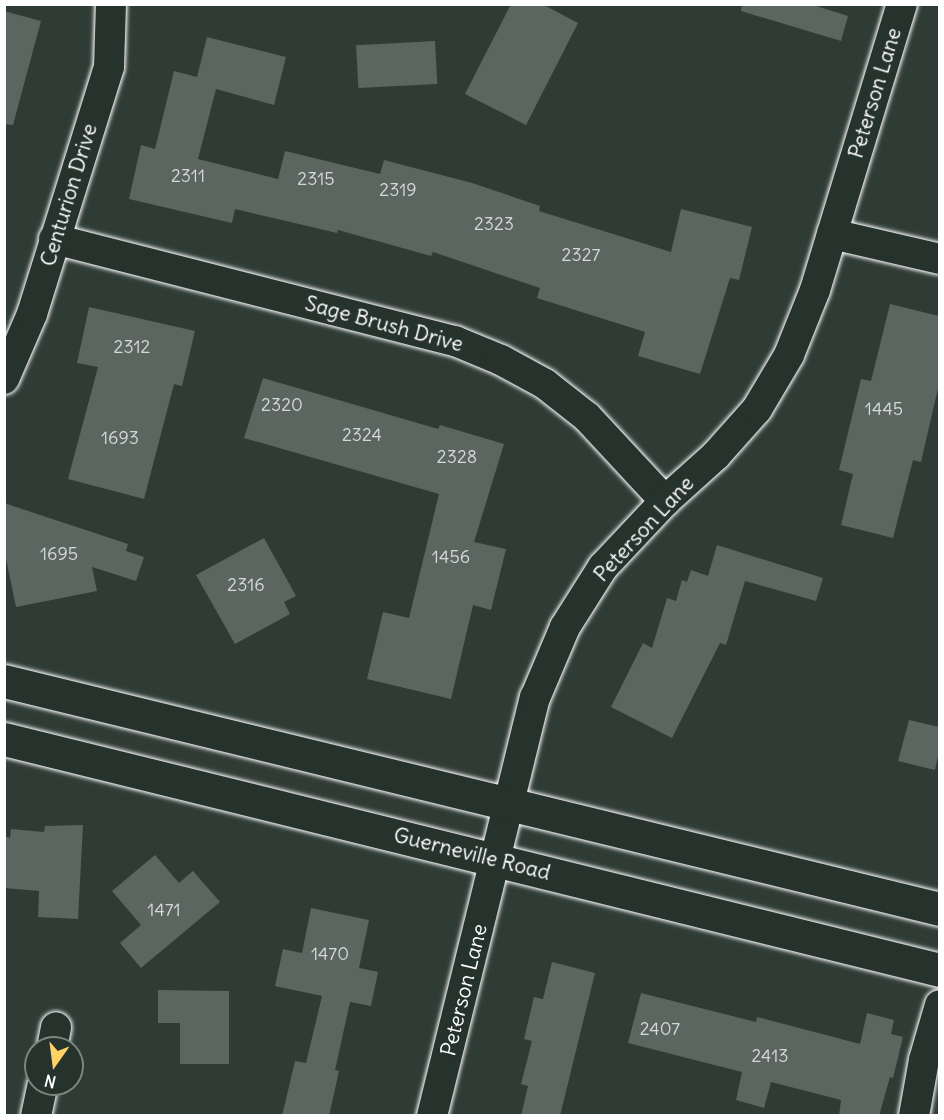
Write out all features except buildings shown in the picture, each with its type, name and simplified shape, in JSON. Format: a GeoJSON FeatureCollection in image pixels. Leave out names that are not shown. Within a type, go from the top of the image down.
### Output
{"type":"FeatureCollection","features":[{"type":"Feature","properties":{"kind":"main road"},"geometry":{"type":"LineString","coordinates":[[4,681],[939,909]]}},
{"type":"Feature","properties":{"kind":"main road","name":"Guerneville Road"},"geometry":{"type":"LineString","coordinates":[[4,739],[939,970]]}},
{"type":"Feature","properties":{"kind":"street","name":"Centurion Drive"},"geometry":{"type":"LineString","coordinates":[[4,379],[32,314],[109,67],[111,4]]}},
{"type":"Feature","properties":{"kind":"street","name":"Peterson Lane"},"geometry":{"type":"LineString","coordinates":[[432,1116],[535,698],[565,627],[603,567],[665,501],[716,454],[757,409],[789,355],[815,290],[902,4]]}},
{"type":"Feature","properties":{"kind":"street"},"geometry":{"type":"LineString","coordinates":[[832,234],[939,259]]}},
{"type":"Feature","properties":{"kind":"street","name":"Sage Brush Drive"},"geometry":{"type":"LineString","coordinates":[[54,238],[455,341],[501,360],[545,384],[587,417],[665,501]]}},
{"type":"Feature","properties":{"kind":"street"},"geometry":{"type":"LineString","coordinates":[[914,1116],[924,1060],[939,1005]]}},
{"type":"Feature","properties":{"kind":"street"},"geometry":{"type":"LineString","coordinates":[[36,1116],[40,1096]]}}]}
